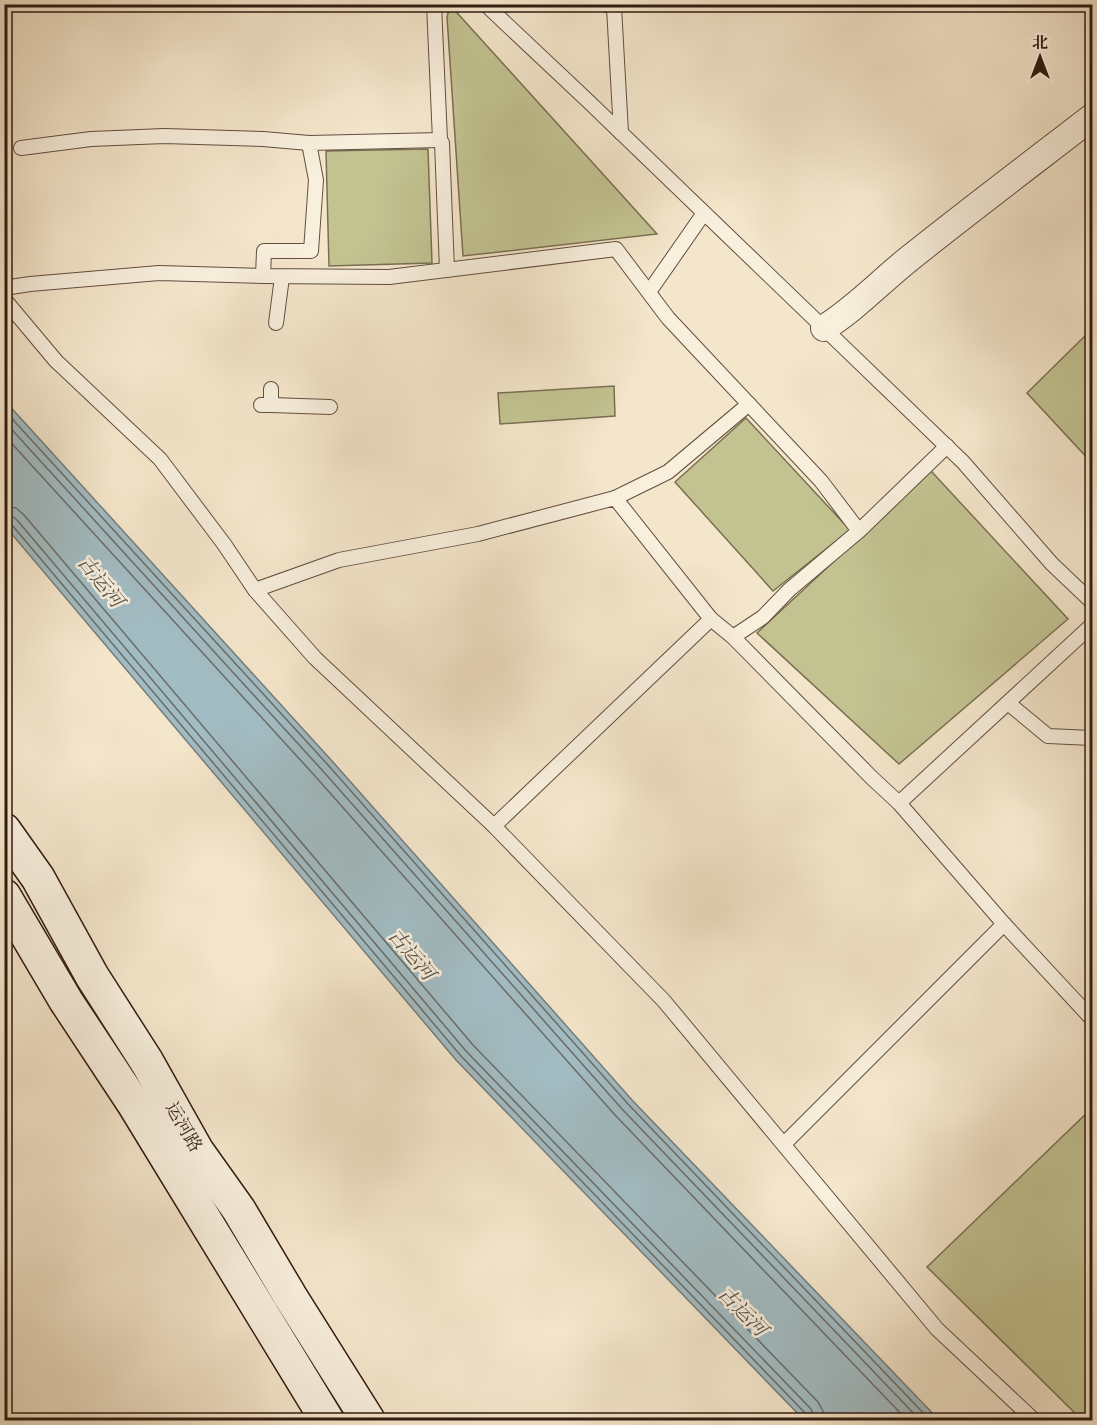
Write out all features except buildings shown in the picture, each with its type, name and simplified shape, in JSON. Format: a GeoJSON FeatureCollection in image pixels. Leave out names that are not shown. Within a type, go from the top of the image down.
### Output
{"type":"FeatureCollection","features":[{"type":"Feature","properties":{"kind":"main road","name":"运河路"},"geometry":{"type":"LineString","coordinates":[[4,830],[38,878],[92,976],[147,1062],[197,1151],[239,1210],[368,1420]]}},
{"type":"Feature","properties":{"kind":"main road","name":"运河路"},"geometry":{"type":"LineString","coordinates":[[4,896],[66,1001],[146,1124],[327,1420]]}},
{"type":"Feature","properties":{"kind":"street"},"geometry":{"type":"LineString","coordinates":[[824,328],[837,320],[981,202],[1092,117]]}},
{"type":"Feature","properties":{"kind":"lane"},"geometry":{"type":"LineString","coordinates":[[434,4],[447,270]]}},
{"type":"Feature","properties":{"kind":"lane"},"geometry":{"type":"LineString","coordinates":[[485,4],[947,446],[1052,564],[1092,602]]}},
{"type":"Feature","properties":{"kind":"lane"},"geometry":{"type":"LineString","coordinates":[[604,4],[614,7],[621,133]]}},
{"type":"Feature","properties":{"kind":"lane"},"geometry":{"type":"LineString","coordinates":[[21,148],[91,138],[164,136],[263,138],[309,143],[440,140]]}},
{"type":"Feature","properties":{"kind":"lane"},"geometry":{"type":"LineString","coordinates":[[309,143],[316,180],[310,277]]}},
{"type":"Feature","properties":{"kind":"lane"},"geometry":{"type":"LineString","coordinates":[[649,292],[704,213]]}},
{"type":"Feature","properties":{"kind":"lane"},"geometry":{"type":"LineString","coordinates":[[4,288],[159,273],[282,277],[389,277],[616,249],[668,318],[821,481],[859,531]]}},
{"type":"Feature","properties":{"kind":"lane"},"geometry":{"type":"LineString","coordinates":[[263,276],[264,251],[310,251]]}},
{"type":"Feature","properties":{"kind":"lane"},"geometry":{"type":"LineString","coordinates":[[276,323],[282,277]]}},
{"type":"Feature","properties":{"kind":"lane"},"geometry":{"type":"LineString","coordinates":[[4,299],[56,361],[160,459],[224,544],[255,590],[315,658],[494,826],[664,1001],[937,1329],[1034,1420]]}},
{"type":"Feature","properties":{"kind":"lane"},"geometry":{"type":"LineString","coordinates":[[271,390],[266,405],[330,406]]}},
{"type":"Feature","properties":{"kind":"lane"},"geometry":{"type":"LineString","coordinates":[[255,590],[339,560],[478,534],[615,498],[668,472],[749,404]]}},
{"type":"Feature","properties":{"kind":"lane"},"geometry":{"type":"LineString","coordinates":[[733,637],[763,617],[789,590],[859,531],[947,446]]}},
{"type":"Feature","properties":{"kind":"lane"},"geometry":{"type":"LineString","coordinates":[[615,498],[711,619],[733,637],[899,803],[1004,924],[1092,1018]]}},
{"type":"Feature","properties":{"kind":"lane"},"geometry":{"type":"LineString","coordinates":[[494,826],[711,619]]}},
{"type":"Feature","properties":{"kind":"lane"},"geometry":{"type":"LineString","coordinates":[[899,803],[1092,625]]}},
{"type":"Feature","properties":{"kind":"lane"},"geometry":{"type":"LineString","coordinates":[[1008,703],[1047,736],[1092,738]]}},
{"type":"Feature","properties":{"kind":"lane"},"geometry":{"type":"LineString","coordinates":[[784,1144],[1004,924]]}},
{"type":"Feature","properties":{"kind":"green space"},"geometry":{"type":"Polygon","coordinates":[[[450,5],[657,234],[463,256],[447,17],[450,5]]]}},
{"type":"Feature","properties":{"kind":"green space"},"geometry":{"type":"Polygon","coordinates":[[[428,149],[432,263],[329,266],[326,151],[428,149]]]}},
{"type":"Feature","properties":{"kind":"green space"},"geometry":{"type":"Polygon","coordinates":[[[1092,329],[1092,463],[1027,393],[1092,329]]]}},
{"type":"Feature","properties":{"kind":"green space"},"geometry":{"type":"Polygon","coordinates":[[[614,386],[615,416],[500,424],[498,393],[614,386]]]}},
{"type":"Feature","properties":{"kind":"green space"},"geometry":{"type":"Polygon","coordinates":[[[746,418],[850,530],[773,591],[675,482],[746,418]]]}},
{"type":"Feature","properties":{"kind":"green space"},"geometry":{"type":"Polygon","coordinates":[[[931,471],[1068,619],[899,764],[757,633],[931,471]]]}},
{"type":"Feature","properties":{"kind":"green space"},"geometry":{"type":"Polygon","coordinates":[[[1092,1108],[1092,1420],[1082,1420],[927,1267],[1092,1108]]]}},
{"type":"Feature","properties":{"kind":"water","name":"古运河"},"geometry":{"type":"Polygon","coordinates":[[[5,401],[332,761],[632,1100],[939,1420],[804,1420],[456,1060],[5,526],[5,401]]]}}]}
